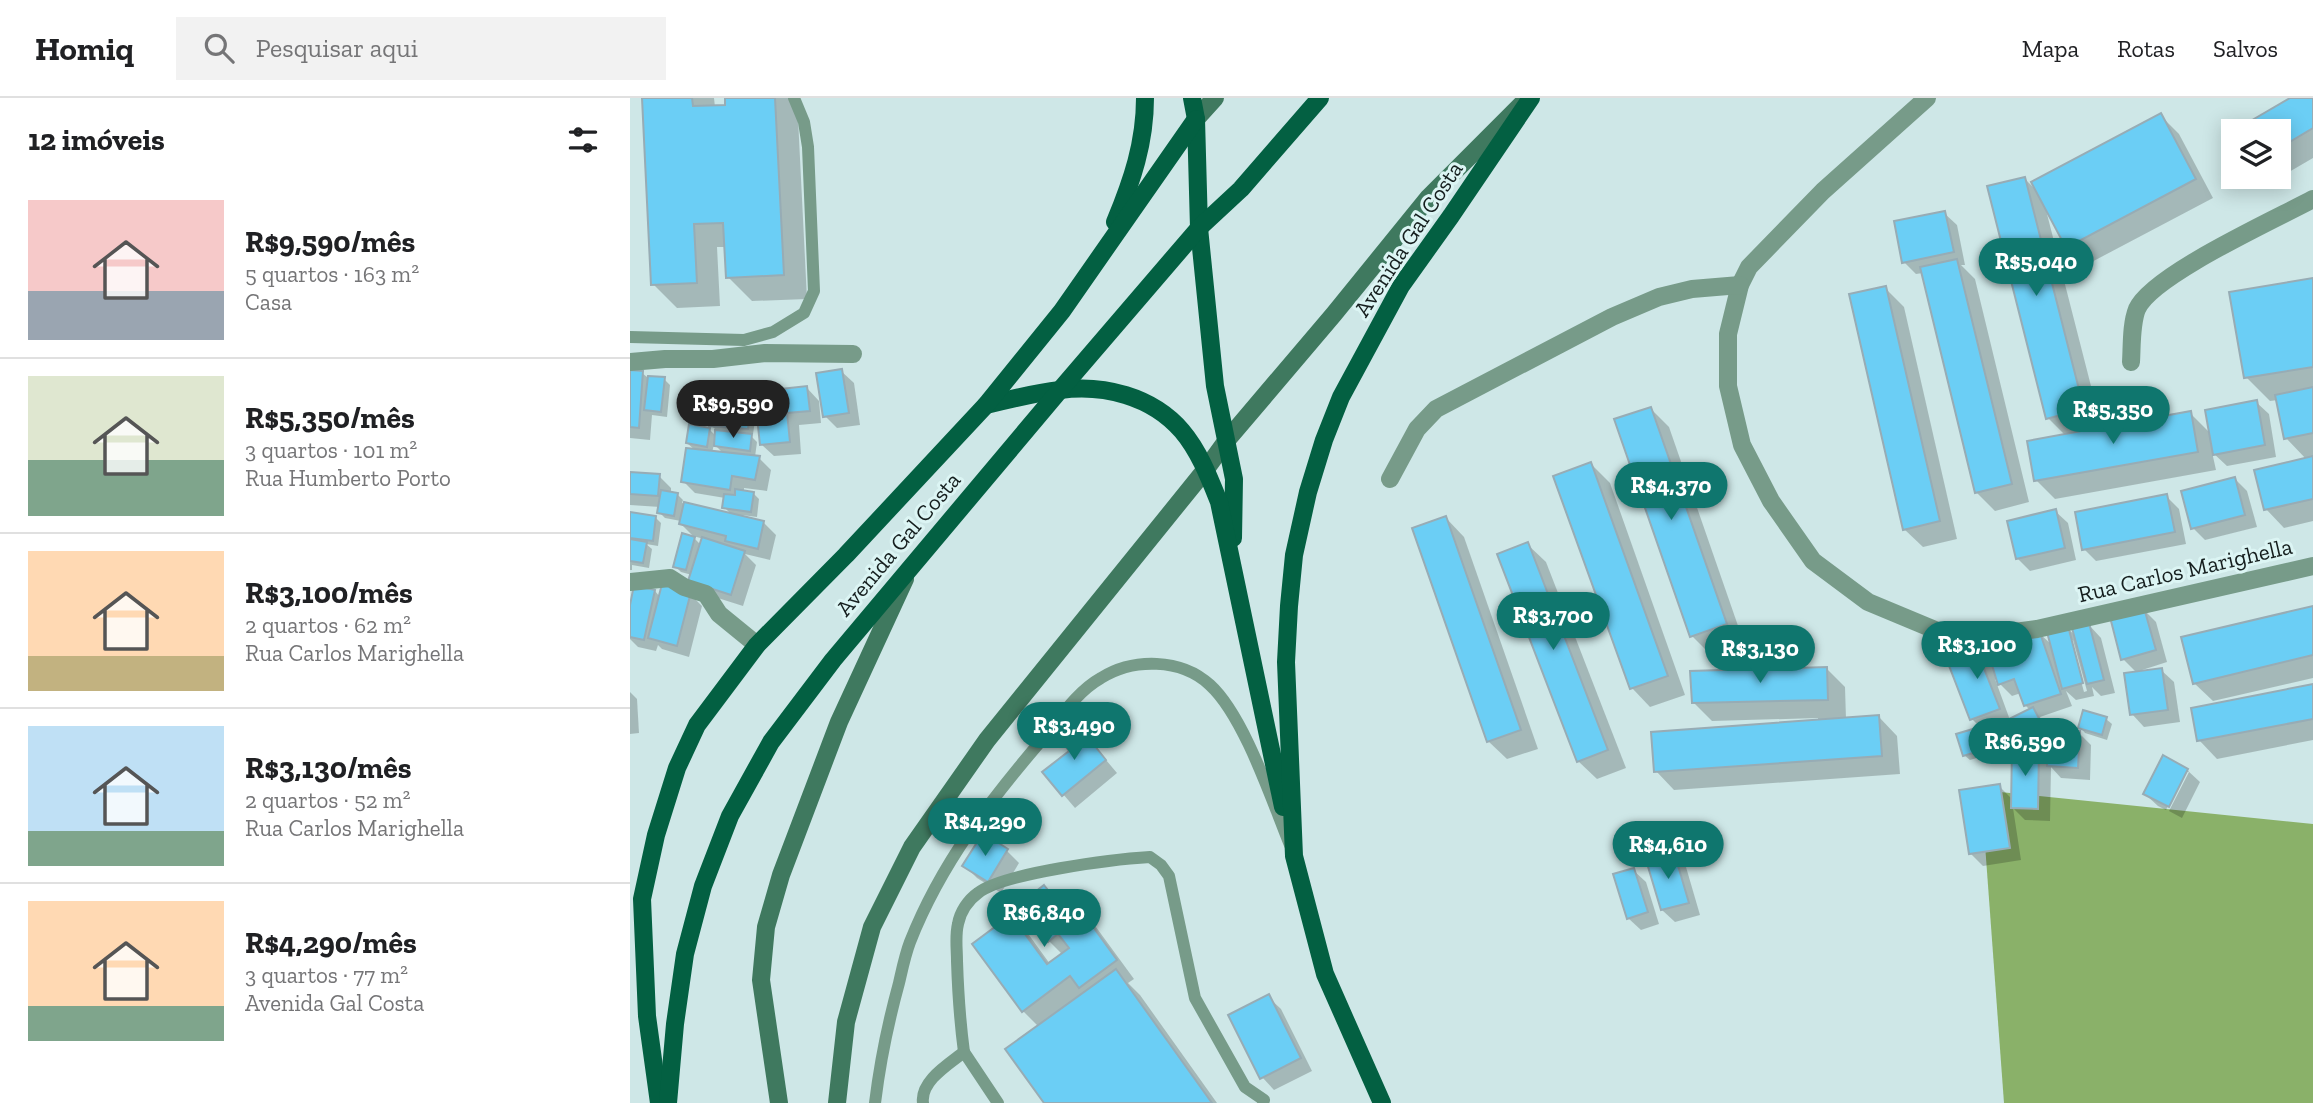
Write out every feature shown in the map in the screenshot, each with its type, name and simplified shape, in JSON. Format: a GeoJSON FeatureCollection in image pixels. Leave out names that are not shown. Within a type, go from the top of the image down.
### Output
{"type":"FeatureCollection","features":[{"type":"Feature","properties":{"kind":"main road"},"geometry":{"type":"LineString","coordinates":[[1100,256],[1136,169],[1145,126],[1145,98]]}},
{"type":"Feature","properties":{"kind":"main road"},"geometry":{"type":"LineString","coordinates":[[1192,98],[1196,120],[1199,228],[1215,386],[1227,440],[1234,499],[1231,562]]}},
{"type":"Feature","properties":{"kind":"main road"},"geometry":{"type":"LineString","coordinates":[[659,1103],[647,1016],[642,899],[656,835],[677,768],[697,725],[757,645],[846,555],[986,405],[1062,311],[1196,120],[1215,98]]}},
{"type":"Feature","properties":{"kind":"main road","name":"Avenida Gal Costa"},"geometry":{"type":"LineString","coordinates":[[668,1103],[685,954],[703,887],[730,816],[771,741],[833,660],[1060,390],[1199,228],[1241,188],[1320,98]]}},
{"type":"Feature","properties":{"kind":"main road"},"geometry":{"type":"LineString","coordinates":[[837,1103],[846,1022],[872,927],[912,847],[987,740],[1227,440],[1429,197],[1529,98]]}},
{"type":"Feature","properties":{"kind":"main road","name":"Avenida Gal Costa"},"geometry":{"type":"LineString","coordinates":[[1382,1103],[1325,974],[1294,856],[1286,662],[1294,555],[1308,492],[1341,397],[1401,286],[1529,98]]}},
{"type":"Feature","properties":{"kind":"main road"},"geometry":{"type":"LineString","coordinates":[[986,405],[1060,390],[1097,388],[1128,395],[1160,411],[1182,431],[1206,469],[1219,502],[1294,856]]}},
{"type":"Feature","properties":{"kind":"main road"},"geometry":{"type":"LineString","coordinates":[[779,1103],[761,979],[766,927],[781,875],[839,722],[909,570]]}},
{"type":"Feature","properties":{"kind":"street","name":"Rua Carlos Marighella"},"geometry":{"type":"LineString","coordinates":[[1927,98],[1823,191],[1749,267],[1740,285],[1728,334],[1728,386],[1742,445],[1771,501],[1813,561],[1868,602],[1940,632],[1985,636],[2037,629],[2313,566]]}},
{"type":"Feature","properties":{"kind":"street"},"geometry":{"type":"LineString","coordinates":[[2131,362],[2137,309],[2150,292],[2178,271],[2313,199]]}},
{"type":"Feature","properties":{"kind":"street"},"geometry":{"type":"LineString","coordinates":[[1390,479],[1417,429],[1436,409],[1612,317],[1659,297],[1692,289],[1740,285]]}},
{"type":"Feature","properties":{"kind":"street"},"geometry":{"type":"LineString","coordinates":[[630,362],[713,359],[765,353],[853,354]]}},
{"type":"Feature","properties":{"kind":"street"},"geometry":{"type":"LineString","coordinates":[[630,582],[670,578],[684,587],[706,594],[719,614],[757,645]]}},
{"type":"Feature","properties":{"kind":"lane"},"geometry":{"type":"LineString","coordinates":[[630,337],[744,340],[773,332],[804,313],[814,291],[808,147],[804,122],[794,98]]}},
{"type":"Feature","properties":{"kind":"lane"},"geometry":{"type":"LineString","coordinates":[[875,1103],[880,1062],[909,944],[934,889],[962,840],[993,798],[1078,696],[1100,678],[1127,666],[1163,664],[1186,670],[1210,684],[1241,729],[1294,856]]}},
{"type":"Feature","properties":{"kind":"lane"},"geometry":{"type":"LineString","coordinates":[[998,1103],[964,1052],[958,1007],[957,943],[958,923],[964,907],[979,892],[1017,878],[1081,865],[1150,857],[1161,865],[1169,876],[1195,998],[1245,1087],[1264,1100],[1263,1103]]}},
{"type":"Feature","properties":{"kind":"lane"},"geometry":{"type":"LineString","coordinates":[[923,1103],[922,1097],[937,1073],[964,1052]]}},
{"type":"Feature","properties":{"kind":"green space"},"geometry":{"type":"Polygon","coordinates":[[[1981,790],[2313,824],[2313,1103],[2004,1103],[1981,790]]]}},
{"type":"Feature","properties":{"kind":"building"},"geometry":{"type":"Polygon","coordinates":[[[642,98],[692,98],[693,106],[725,105],[725,98],[775,98],[784,275],[726,278],[723,223],[694,224],[697,283],[651,285],[642,98]]]}},
{"type":"Feature","properties":{"kind":"building"},"geometry":{"type":"Polygon","coordinates":[[[2290,98],[2313,98],[2313,128],[2291,141],[2291,119],[2254,119],[2290,98]]]}},
{"type":"Feature","properties":{"kind":"building"},"geometry":{"type":"Polygon","coordinates":[[[2161,113],[2196,179],[2066,248],[2031,182],[2161,113]]]}},
{"type":"Feature","properties":{"kind":"building"},"geometry":{"type":"Polygon","coordinates":[[[2025,177],[2084,409],[2046,419],[1987,186],[2025,177]]]}},
{"type":"Feature","properties":{"kind":"building"},"geometry":{"type":"Polygon","coordinates":[[[1945,211],[1954,252],[1902,263],[1894,221],[1945,211]]]}},
{"type":"Feature","properties":{"kind":"building"},"geometry":{"type":"Polygon","coordinates":[[[1957,259],[2012,484],[1975,493],[1920,267],[1957,259]]]}},
{"type":"Feature","properties":{"kind":"building"},"geometry":{"type":"Polygon","coordinates":[[[2313,278],[2313,367],[2244,378],[2229,292],[2313,278]]]}},
{"type":"Feature","properties":{"kind":"building"},"geometry":{"type":"Polygon","coordinates":[[[1886,286],[1940,521],[1903,530],[1849,294],[1886,286]]]}},
{"type":"Feature","properties":{"kind":"building"},"geometry":{"type":"Polygon","coordinates":[[[842,369],[849,413],[823,417],[816,373],[842,369]]]}},
{"type":"Feature","properties":{"kind":"building"},"geometry":{"type":"Polygon","coordinates":[[[630,370],[643,371],[639,428],[630,427],[630,370]]]}},
{"type":"Feature","properties":{"kind":"building"},"geometry":{"type":"Polygon","coordinates":[[[648,376],[665,377],[661,412],[644,410],[648,376]]]}},
{"type":"Feature","properties":{"kind":"building"},"geometry":{"type":"Polygon","coordinates":[[[807,386],[810,411],[787,413],[790,442],[760,445],[756,407],[773,405],[772,390],[807,386]]]}},
{"type":"Feature","properties":{"kind":"building"},"geometry":{"type":"Polygon","coordinates":[[[2313,387],[2313,433],[2284,439],[2275,395],[2313,387]]]}},
{"type":"Feature","properties":{"kind":"building"},"geometry":{"type":"Polygon","coordinates":[[[2257,400],[2265,445],[2213,455],[2205,410],[2257,400]]]}},
{"type":"Feature","properties":{"kind":"building"},"geometry":{"type":"Polygon","coordinates":[[[1651,407],[1727,624],[1690,637],[1614,419],[1651,407]]]}},
{"type":"Feature","properties":{"kind":"building"},"geometry":{"type":"Polygon","coordinates":[[[710,411],[750,414],[748,429],[709,426],[710,411]]]}},
{"type":"Feature","properties":{"kind":"building"},"geometry":{"type":"Polygon","coordinates":[[[2191,411],[2198,452],[2034,481],[2027,441],[2191,411]]]}},
{"type":"Feature","properties":{"kind":"building"},"geometry":{"type":"Polygon","coordinates":[[[689,424],[710,428],[707,447],[686,443],[689,424]]]}},
{"type":"Feature","properties":{"kind":"building"},"geometry":{"type":"Polygon","coordinates":[[[715,430],[752,434],[750,451],[714,446],[715,430]]]}},
{"type":"Feature","properties":{"kind":"building"},"geometry":{"type":"Polygon","coordinates":[[[686,448],[760,456],[755,480],[732,476],[730,490],[681,482],[686,448]]]}},
{"type":"Feature","properties":{"kind":"building"},"geometry":{"type":"Polygon","coordinates":[[[2313,456],[2313,499],[2264,510],[2254,470],[2313,456]]]}},
{"type":"Feature","properties":{"kind":"building"},"geometry":{"type":"Polygon","coordinates":[[[1591,462],[1668,676],[1630,689],[1553,476],[1591,462]]]}},
{"type":"Feature","properties":{"kind":"building"},"geometry":{"type":"Polygon","coordinates":[[[630,472],[660,474],[658,496],[630,494],[630,472]]]}},
{"type":"Feature","properties":{"kind":"building"},"geometry":{"type":"Polygon","coordinates":[[[2235,477],[2245,515],[2191,529],[2181,491],[2235,477]]]}},
{"type":"Feature","properties":{"kind":"building"},"geometry":{"type":"Polygon","coordinates":[[[735,489],[754,492],[751,512],[722,508],[724,494],[735,495],[735,489]]]}},
{"type":"Feature","properties":{"kind":"building"},"geometry":{"type":"Polygon","coordinates":[[[661,490],[678,493],[674,516],[657,513],[661,490]]]}},
{"type":"Feature","properties":{"kind":"building"},"geometry":{"type":"Polygon","coordinates":[[[2167,494],[2175,532],[2082,550],[2075,512],[2167,494]]]}},
{"type":"Feature","properties":{"kind":"building"},"geometry":{"type":"Polygon","coordinates":[[[684,502],[764,521],[758,549],[725,541],[726,536],[679,524],[684,502]]]}},
{"type":"Feature","properties":{"kind":"building"},"geometry":{"type":"Polygon","coordinates":[[[2056,509],[2065,548],[2016,559],[2007,521],[2056,509]]]}},
{"type":"Feature","properties":{"kind":"building"},"geometry":{"type":"Polygon","coordinates":[[[630,512],[656,516],[653,541],[630,538],[630,512]]]}},
{"type":"Feature","properties":{"kind":"building"},"geometry":{"type":"Polygon","coordinates":[[[1446,516],[1521,730],[1487,742],[1412,528],[1446,516]]]}},
{"type":"Feature","properties":{"kind":"building"},"geometry":{"type":"Polygon","coordinates":[[[682,533],[695,537],[686,570],[673,567],[682,533]]]}},
{"type":"Feature","properties":{"kind":"building"},"geometry":{"type":"Polygon","coordinates":[[[702,537],[745,551],[731,595],[688,581],[702,537]]]}},
{"type":"Feature","properties":{"kind":"building"},"geometry":{"type":"Polygon","coordinates":[[[630,539],[647,542],[643,563],[630,561],[630,539]]]}},
{"type":"Feature","properties":{"kind":"building"},"geometry":{"type":"Polygon","coordinates":[[[1528,542],[1608,750],[1577,762],[1497,554],[1528,542]]]}},
{"type":"Feature","properties":{"kind":"building"},"geometry":{"type":"Polygon","coordinates":[[[662,584],[691,592],[677,646],[648,638],[662,584]]]}},
{"type":"Feature","properties":{"kind":"building"},"geometry":{"type":"Polygon","coordinates":[[[634,585],[655,590],[644,640],[630,637],[630,605],[634,585]]]}},
{"type":"Feature","properties":{"kind":"building"},"geometry":{"type":"Polygon","coordinates":[[[2313,606],[2313,655],[2193,684],[2181,637],[2313,606]]]}},
{"type":"Feature","properties":{"kind":"building"},"geometry":{"type":"Polygon","coordinates":[[[2144,608],[2156,650],[2121,660],[2110,617],[2144,608]]]}},
{"type":"Feature","properties":{"kind":"building"},"geometry":{"type":"Polygon","coordinates":[[[2089,623],[2104,680],[2087,684],[2072,628],[2089,623]]]}},
{"type":"Feature","properties":{"kind":"building"},"geometry":{"type":"Polygon","coordinates":[[[2068,626],[2083,683],[2062,689],[2047,632],[2068,626]]]}},
{"type":"Feature","properties":{"kind":"building"},"geometry":{"type":"Polygon","coordinates":[[[2039,630],[2061,694],[2024,706],[2014,679],[1998,685],[1992,665],[2008,660],[2002,642],[2039,630]]]}},
{"type":"Feature","properties":{"kind":"building"},"geometry":{"type":"Polygon","coordinates":[[[1999,643],[2004,658],[1983,666],[2000,709],[1970,720],[1948,663],[1999,643]]]}},
{"type":"Feature","properties":{"kind":"building"},"geometry":{"type":"Polygon","coordinates":[[[1716,653],[1774,653],[1774,664],[1716,664],[1716,653]]]}},
{"type":"Feature","properties":{"kind":"building"},"geometry":{"type":"Polygon","coordinates":[[[1827,667],[1828,700],[1692,703],[1690,671],[1827,667]]]}},
{"type":"Feature","properties":{"kind":"building"},"geometry":{"type":"Polygon","coordinates":[[[2162,668],[2168,710],[2130,715],[2124,673],[2162,668]]]}},
{"type":"Feature","properties":{"kind":"building"},"geometry":{"type":"Polygon","coordinates":[[[2313,684],[2313,719],[2197,741],[2191,708],[2313,684]]]}},
{"type":"Feature","properties":{"kind":"building"},"geometry":{"type":"Polygon","coordinates":[[[2033,707],[2044,728],[2009,745],[1999,724],[2033,707]]]}},
{"type":"Feature","properties":{"kind":"building"},"geometry":{"type":"Polygon","coordinates":[[[2083,710],[2107,717],[2102,735],[2078,728],[2083,710]]]}},
{"type":"Feature","properties":{"kind":"building"},"geometry":{"type":"Polygon","coordinates":[[[1879,715],[1882,756],[1654,772],[1651,732],[1879,715]]]}},
{"type":"Feature","properties":{"kind":"building"},"geometry":{"type":"Polygon","coordinates":[[[1993,723],[2000,745],[1963,756],[1956,734],[1993,723]]]}},
{"type":"Feature","properties":{"kind":"building"},"geometry":{"type":"Polygon","coordinates":[[[1079,726],[1106,760],[1062,796],[1042,772],[1069,751],[1061,740],[1079,726]]]}},
{"type":"Feature","properties":{"kind":"building"},"geometry":{"type":"Polygon","coordinates":[[[2049,730],[2080,731],[2078,768],[2047,766],[2049,730]]]}},
{"type":"Feature","properties":{"kind":"building"},"geometry":{"type":"Polygon","coordinates":[[[2012,748],[2039,749],[2038,809],[2011,808],[2012,748]]]}},
{"type":"Feature","properties":{"kind":"building"},"geometry":{"type":"Polygon","coordinates":[[[2163,755],[2188,769],[2169,807],[2143,794],[2163,755]]]}},
{"type":"Feature","properties":{"kind":"building"},"geometry":{"type":"Polygon","coordinates":[[[2000,784],[2010,848],[1969,854],[1959,790],[2000,784]]]}},
{"type":"Feature","properties":{"kind":"building"},"geometry":{"type":"Polygon","coordinates":[[[983,833],[1008,849],[988,882],[962,866],[983,833]]]}},
{"type":"Feature","properties":{"kind":"building"},"geometry":{"type":"Polygon","coordinates":[[[1674,852],[1689,903],[1661,910],[1646,860],[1674,852]]]}},
{"type":"Feature","properties":{"kind":"building"},"geometry":{"type":"Polygon","coordinates":[[[1634,868],[1648,912],[1627,919],[1613,874],[1634,868]]]}},
{"type":"Feature","properties":{"kind":"building"},"geometry":{"type":"Polygon","coordinates":[[[1044,885],[1055,899],[1067,891],[1117,960],[1079,988],[1070,976],[1022,1012],[972,944],[1011,915],[1047,964],[1069,948],[1058,934],[1048,942],[1020,904],[1044,885]]]}},
{"type":"Feature","properties":{"kind":"building"},"geometry":{"type":"Polygon","coordinates":[[[1116,969],[1212,1103],[1044,1103],[1005,1049],[1116,969]]]}},
{"type":"Feature","properties":{"kind":"building"},"geometry":{"type":"Polygon","coordinates":[[[1269,994],[1301,1058],[1260,1079],[1228,1015],[1269,994]]]}}]}
